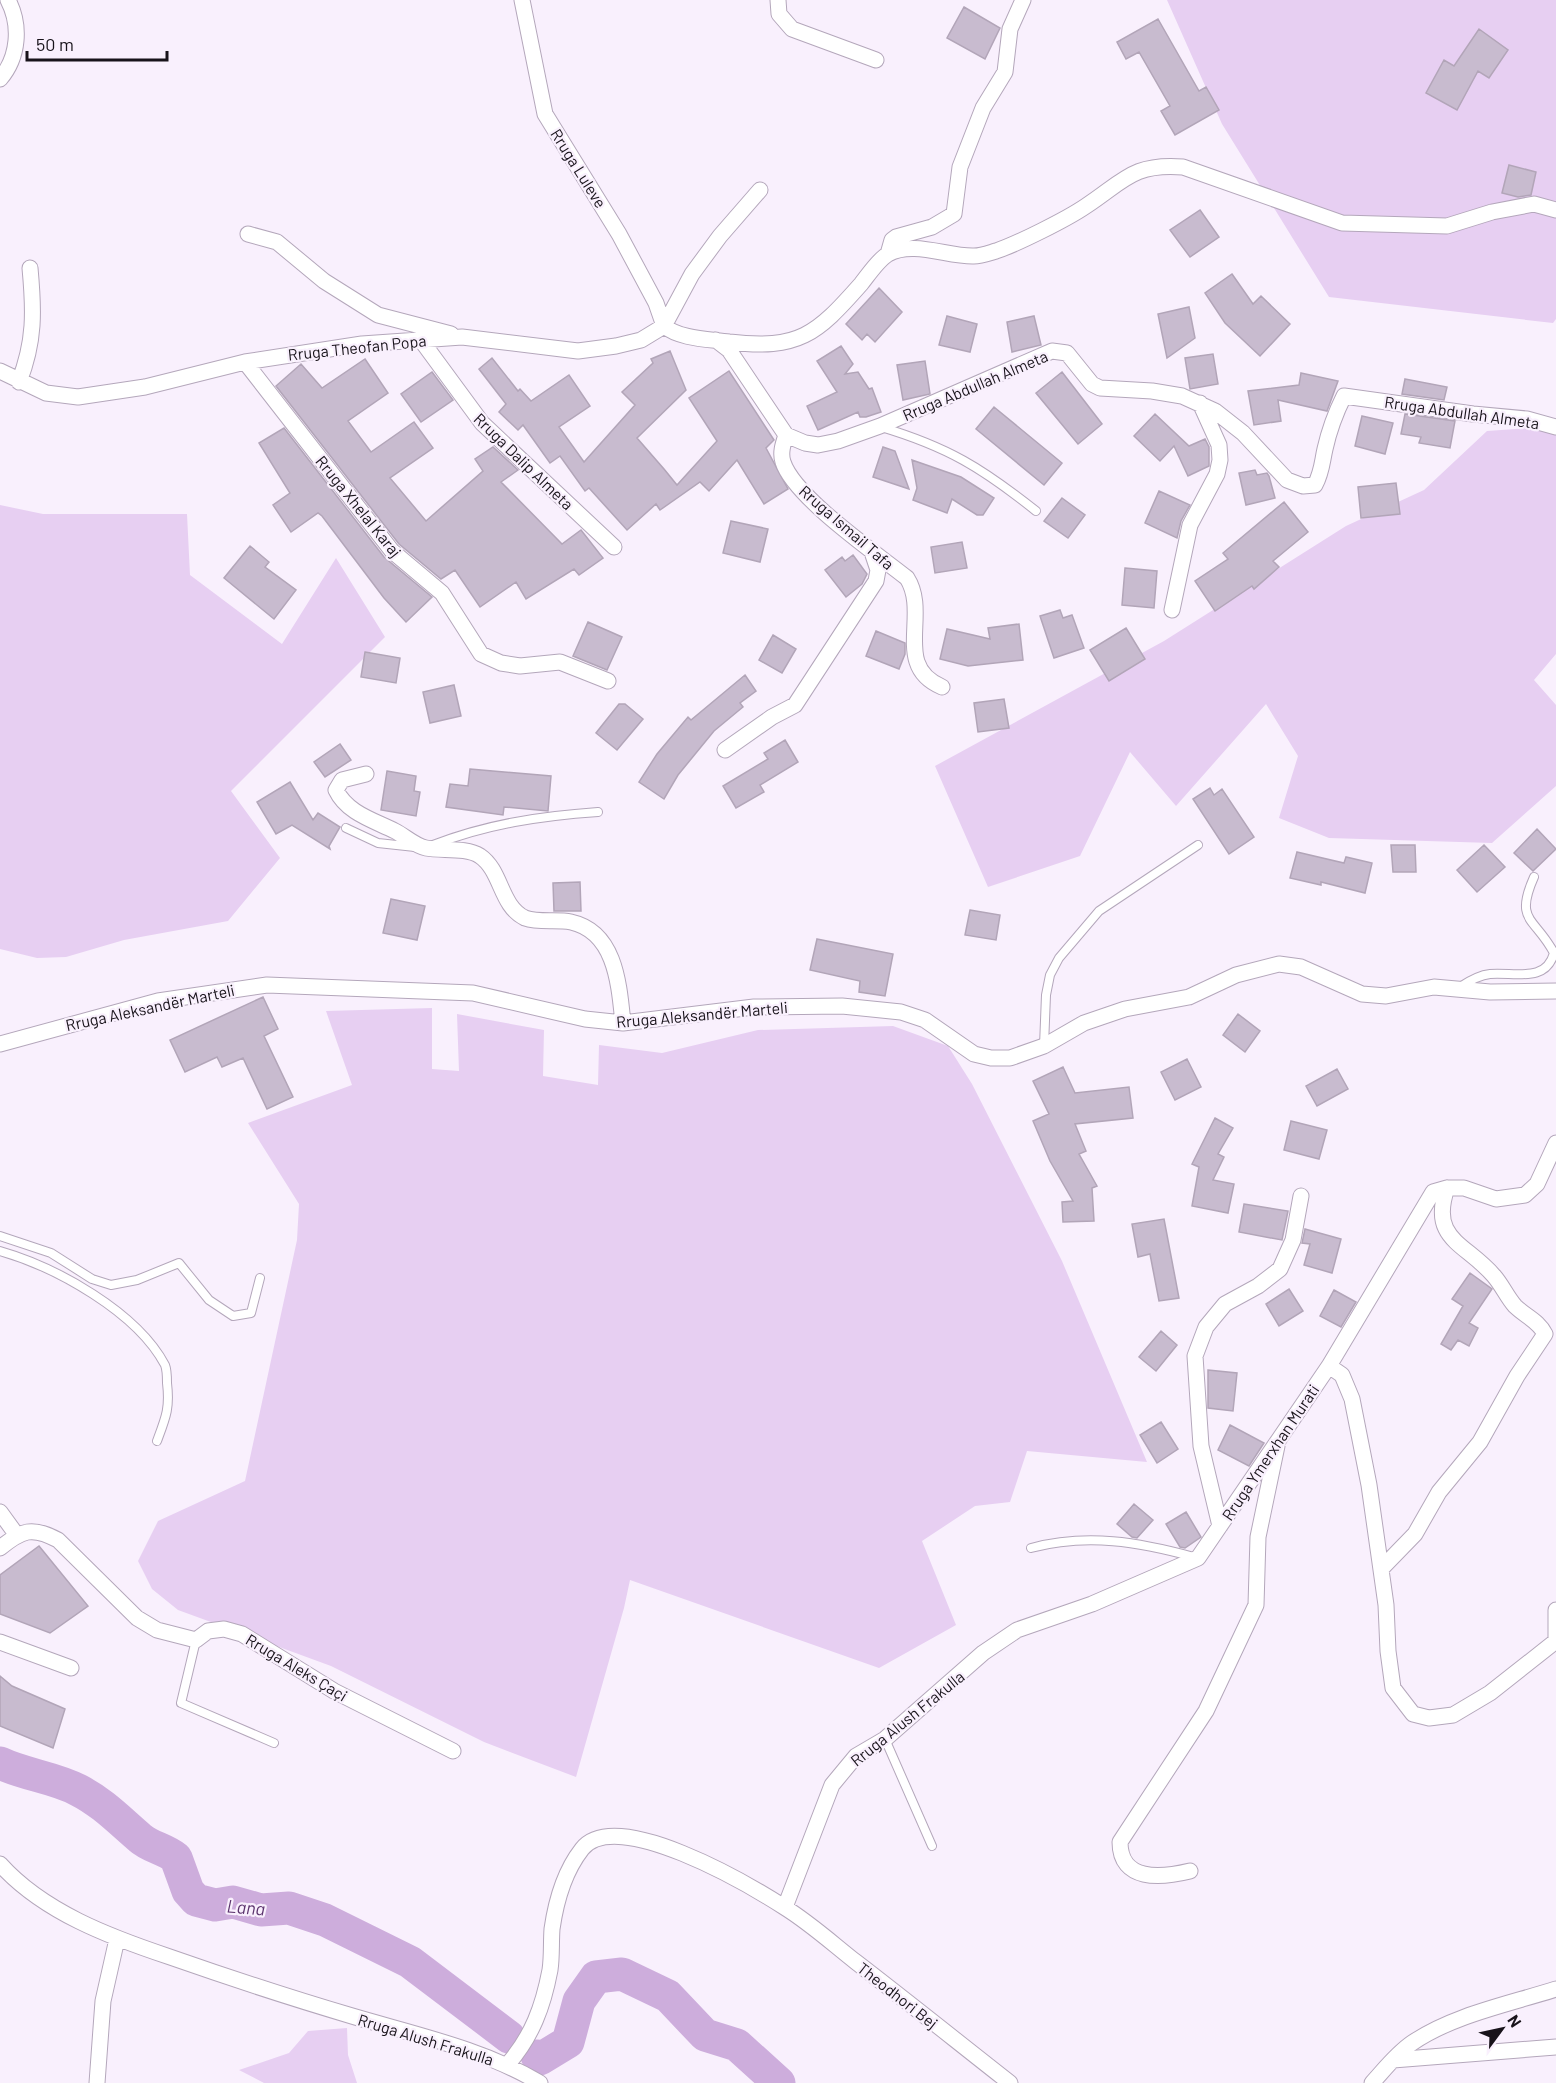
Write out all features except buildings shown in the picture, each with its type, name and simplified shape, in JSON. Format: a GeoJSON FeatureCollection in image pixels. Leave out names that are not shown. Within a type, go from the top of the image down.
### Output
{"type":"FeatureCollection","features":[{"type":"Feature","properties":{"kind":"street"},"geometry":{"type":"LineString","coordinates":[[0,79],[10,62],[16,34],[14,13],[8,0]]}},
{"type":"Feature","properties":{"kind":"street","name":"Rruga Luleve"},"geometry":{"type":"LineString","coordinates":[[522,0],[544,114],[619,234],[656,303],[664,326]]}},
{"type":"Feature","properties":{"kind":"street"},"geometry":{"type":"LineString","coordinates":[[778,0],[779,14],[792,29],[876,60]]}},
{"type":"Feature","properties":{"kind":"street"},"geometry":{"type":"LineString","coordinates":[[760,190],[720,236],[692,274],[664,326],[681,335],[759,345],[785,343],[812,333],[831,318],[888,254],[892,240],[932,227],[954,214],[960,167],[983,108],[1005,72],[1010,29],[1023,0]]}},
{"type":"Feature","properties":{"kind":"street"},"geometry":{"type":"LineString","coordinates":[[888,254],[918,249],[974,256],[998,250],[1085,207],[1134,172],[1158,165],[1183,167],[1342,223],[1448,226],[1492,212],[1534,204],[1556,210]]}},
{"type":"Feature","properties":{"kind":"street"},"geometry":{"type":"LineString","coordinates":[[248,234],[277,242],[324,281],[378,315],[410,321],[462,337]]}},
{"type":"Feature","properties":{"kind":"street"},"geometry":{"type":"LineString","coordinates":[[19,382],[30,354],[33,334],[30,268]]}},
{"type":"Feature","properties":{"kind":"street","name":"Rruga Theofan Popa"},"geometry":{"type":"LineString","coordinates":[[0,371],[46,393],[78,397],[145,387],[245,362],[362,344],[462,337],[578,351],[641,340],[664,326]]}},
{"type":"Feature","properties":{"kind":"street","name":"Rruga Dalip Almeta"},"geometry":{"type":"LineString","coordinates":[[421,340],[482,423],[614,547]]}},
{"type":"Feature","properties":{"kind":"street"},"geometry":{"type":"LineString","coordinates":[[716,340],[729,350],[786,435]]}},
{"type":"Feature","properties":{"kind":"street","name":"Rruga Abdullah Almeta"},"geometry":{"type":"LineString","coordinates":[[786,435],[798,442],[818,445],[880,426],[1052,351],[1066,353],[1092,384],[1100,388],[1152,391],[1200,403],[1215,411],[1243,433],[1287,480],[1303,486],[1315,485],[1322,472],[1325,447],[1332,430],[1334,416],[1344,396],[1527,419],[1556,427]]}},
{"type":"Feature","properties":{"kind":"street","name":"Rruga Xhelal Karaj"},"geometry":{"type":"LineString","coordinates":[[245,362],[392,551],[442,593],[481,654],[501,663],[520,666],[560,662],[608,681]]}},
{"type":"Feature","properties":{"kind":"street"},"geometry":{"type":"LineString","coordinates":[[1173,610],[1190,525],[1217,474],[1220,460],[1218,445],[1200,403]]}},
{"type":"Feature","properties":{"kind":"street","name":"Rruga Ismail Tafa"},"geometry":{"type":"LineString","coordinates":[[786,435],[782,454],[789,474],[805,493],[910,583],[915,607],[917,666],[925,678],[942,687]]}},
{"type":"Feature","properties":{"kind":"street"},"geometry":{"type":"LineString","coordinates":[[725,750],[772,717],[795,705],[876,581],[877,560],[868,547]]}},
{"type":"Feature","properties":{"kind":"street"},"geometry":{"type":"LineString","coordinates":[[366,774],[342,780],[336,790],[341,800],[358,813],[424,848],[466,852],[480,856],[493,871],[515,911],[527,919],[587,928],[602,941],[611,957],[619,984],[623,1023]]}},
{"type":"Feature","properties":{"kind":"street","name":"Rruga Aleksandër Marteli"},"geometry":{"type":"LineString","coordinates":[[0,1044],[158,1001],[267,985],[473,993],[585,1019],[623,1023],[754,1007],[842,1006],[902,1012],[925,1020],[974,1054],[990,1058],[1010,1058],[1044,1046],[1084,1023],[1125,1009],[1189,997],[1236,975],[1279,964],[1301,968],[1362,994],[1386,996],[1434,987],[1490,992],[1556,991]]}},
{"type":"Feature","properties":{"kind":"street"},"geometry":{"type":"LineString","coordinates":[[1381,1569],[1415,1534],[1439,1492],[1480,1442],[1517,1376],[1545,1334],[1541,1326],[1513,1304],[1493,1274],[1447,1233],[1441,1204],[1447,1188],[1464,1188],[1496,1199],[1525,1194],[1537,1185],[1556,1143]]}},
{"type":"Feature","properties":{"kind":"street","name":"Rruga Ymerxhan Murati"},"geometry":{"type":"LineString","coordinates":[[1220,1526],[1329,1366],[1433,1192],[1447,1188]]}},
{"type":"Feature","properties":{"kind":"street","name":"Rruga Ymerxhan Murati"},"geometry":{"type":"LineString","coordinates":[[1220,1526],[1201,1446],[1195,1356],[1206,1327],[1225,1304],[1258,1286],[1280,1269],[1293,1240],[1301,1196]]}},
{"type":"Feature","properties":{"kind":"street"},"geometry":{"type":"LineString","coordinates":[[1329,1366],[1342,1376],[1352,1400],[1369,1485],[1381,1569],[1393,1688],[1413,1714],[1429,1719],[1453,1714],[1490,1692],[1556,1641],[1556,1610]]}},
{"type":"Feature","properties":{"kind":"street"},"geometry":{"type":"LineString","coordinates":[[1190,1871],[1168,1876],[1137,1872],[1125,1865],[1120,1854],[1120,1842],[1206,1710],[1256,1605],[1258,1537],[1279,1438]]}},
{"type":"Feature","properties":{"kind":"street"},"geometry":{"type":"LineString","coordinates":[[0,1512],[16,1534]]}},
{"type":"Feature","properties":{"kind":"street"},"geometry":{"type":"LineString","coordinates":[[1198,1558],[1220,1526]]}},
{"type":"Feature","properties":{"kind":"street"},"geometry":{"type":"LineString","coordinates":[[0,1548],[16,1534],[33,1530],[58,1540],[136,1618],[157,1630],[196,1640]]}},
{"type":"Feature","properties":{"kind":"street","name":"Rruga Alush Frakulla"},"geometry":{"type":"LineString","coordinates":[[0,1864],[21,1884],[63,1912],[117,1939],[288,1998],[508,2064],[531,2034],[541,2011],[550,1968],[552,1930],[559,1893],[583,1847],[604,1836],[637,1837],[713,1868],[785,1907],[832,1785],[856,1756],[885,1739],[983,1653],[1017,1630],[1092,1604],[1198,1558]]}},
{"type":"Feature","properties":{"kind":"street","name":"Rruga Aleks Çaçi"},"geometry":{"type":"LineString","coordinates":[[196,1640],[208,1631],[224,1629],[242,1634],[334,1691],[453,1751]]}},
{"type":"Feature","properties":{"kind":"street"},"geometry":{"type":"LineString","coordinates":[[0,1642],[71,1668]]}},
{"type":"Feature","properties":{"kind":"street","name":"Theodhori Bej"},"geometry":{"type":"LineString","coordinates":[[785,1907],[1010,2083]]}},
{"type":"Feature","properties":{"kind":"street"},"geometry":{"type":"LineString","coordinates":[[97,2083],[103,2001],[117,1939]]}},
{"type":"Feature","properties":{"kind":"street"},"geometry":{"type":"LineString","coordinates":[[1372,2083],[1411,2044],[1434,2031],[1482,2012],[1556,1989]]}},
{"type":"Feature","properties":{"kind":"street"},"geometry":{"type":"LineString","coordinates":[[1393,2060],[1556,2047]]}},
{"type":"Feature","properties":{"kind":"street"},"geometry":{"type":"LineString","coordinates":[[508,2064],[540,2083]]}},
{"type":"Feature","properties":{"kind":"lane"},"geometry":{"type":"LineString","coordinates":[[880,426],[925,440],[960,456],[997,480],[1036,511]]}},
{"type":"Feature","properties":{"kind":"lane"},"geometry":{"type":"LineString","coordinates":[[346,828],[378,843],[424,848],[469,831],[518,820],[598,812]]}},
{"type":"Feature","properties":{"kind":"lane"},"geometry":{"type":"LineString","coordinates":[[1044,1046],[1046,995],[1050,975],[1059,958],[1099,911],[1198,845]]}},
{"type":"Feature","properties":{"kind":"lane"},"geometry":{"type":"LineString","coordinates":[[1456,989],[1488,974],[1543,972],[1551,964],[1554,953],[1526,913],[1525,899],[1534,877]]}},
{"type":"Feature","properties":{"kind":"lane"},"geometry":{"type":"LineString","coordinates":[[0,1236],[51,1253],[92,1279],[111,1285],[136,1280],[179,1263],[209,1300],[233,1316],[251,1313],[260,1278]]}},
{"type":"Feature","properties":{"kind":"lane"},"geometry":{"type":"LineString","coordinates":[[0,1251],[30,1260],[64,1278],[101,1301],[138,1329],[166,1366],[170,1408],[157,1440]]}},
{"type":"Feature","properties":{"kind":"lane"},"geometry":{"type":"LineString","coordinates":[[1030,1548],[1081,1539],[1127,1541],[1198,1558]]}},
{"type":"Feature","properties":{"kind":"lane"},"geometry":{"type":"LineString","coordinates":[[196,1640],[181,1703],[274,1743]]}},
{"type":"Feature","properties":{"kind":"lane"},"geometry":{"type":"LineString","coordinates":[[885,1739],[932,1846]]}},
{"type":"Feature","properties":{"kind":"shaded area"},"geometry":{"type":"Polygon","coordinates":[[[1167,0],[1556,0],[1556,319],[1553,323],[1329,297],[1222,124],[1167,0]]]}},
{"type":"Feature","properties":{"kind":"shaded area"},"geometry":{"type":"Polygon","coordinates":[[[1556,426],[1556,654],[1534,680],[1556,705],[1556,786],[1492,843],[1329,838],[1279,818],[1298,756],[1266,704],[1176,806],[1130,752],[1080,856],[988,887],[935,766],[1164,641],[1346,526],[1424,490],[1487,431],[1556,426]]]}},
{"type":"Feature","properties":{"kind":"shaded area"},"geometry":{"type":"Polygon","coordinates":[[[0,505],[43,514],[187,514],[190,575],[282,644],[336,558],[385,637],[231,791],[280,858],[228,921],[124,940],[66,957],[37,958],[0,949],[0,505]]]}},
{"type":"Feature","properties":{"kind":"shaded area"},"geometry":{"type":"Polygon","coordinates":[[[432,1008],[432,1069],[459,1071],[457,1014],[544,1030],[543,1076],[598,1085],[599,1045],[662,1053],[758,1030],[893,1026],[948,1046],[972,1084],[1062,1261],[1147,1462],[1027,1451],[1010,1502],[975,1506],[922,1541],[956,1625],[879,1668],[630,1580],[576,1777],[484,1742],[331,1666],[178,1610],[152,1589],[138,1561],[158,1521],[245,1481],[297,1240],[299,1204],[248,1123],[352,1085],[326,1011],[432,1008]]]}},
{"type":"Feature","properties":{"kind":"shaded area"},"geometry":{"type":"Polygon","coordinates":[[[347,2028],[348,2055],[357,2083],[264,2083],[239,2070],[289,2053],[308,2031],[347,2028]]]}},
{"type":"Feature","properties":{"kind":"waterway","name":"Lana"},"geometry":{"type":"LineString","coordinates":[[0,1763],[68,1786],[95,1800],[144,1841],[176,1858],[188,1891],[196,1900],[215,1905],[233,1902],[261,1910],[289,1908],[325,1920],[410,1962],[509,2037]]}},
{"type":"Feature","properties":{"kind":"waterway","name":"Lana"},"geometry":{"type":"LineString","coordinates":[[537,2056],[540,2059],[568,2042],[579,2001],[596,1977],[622,1974],[668,1996],[705,2035],[737,2045],[779,2083]]}}]}
